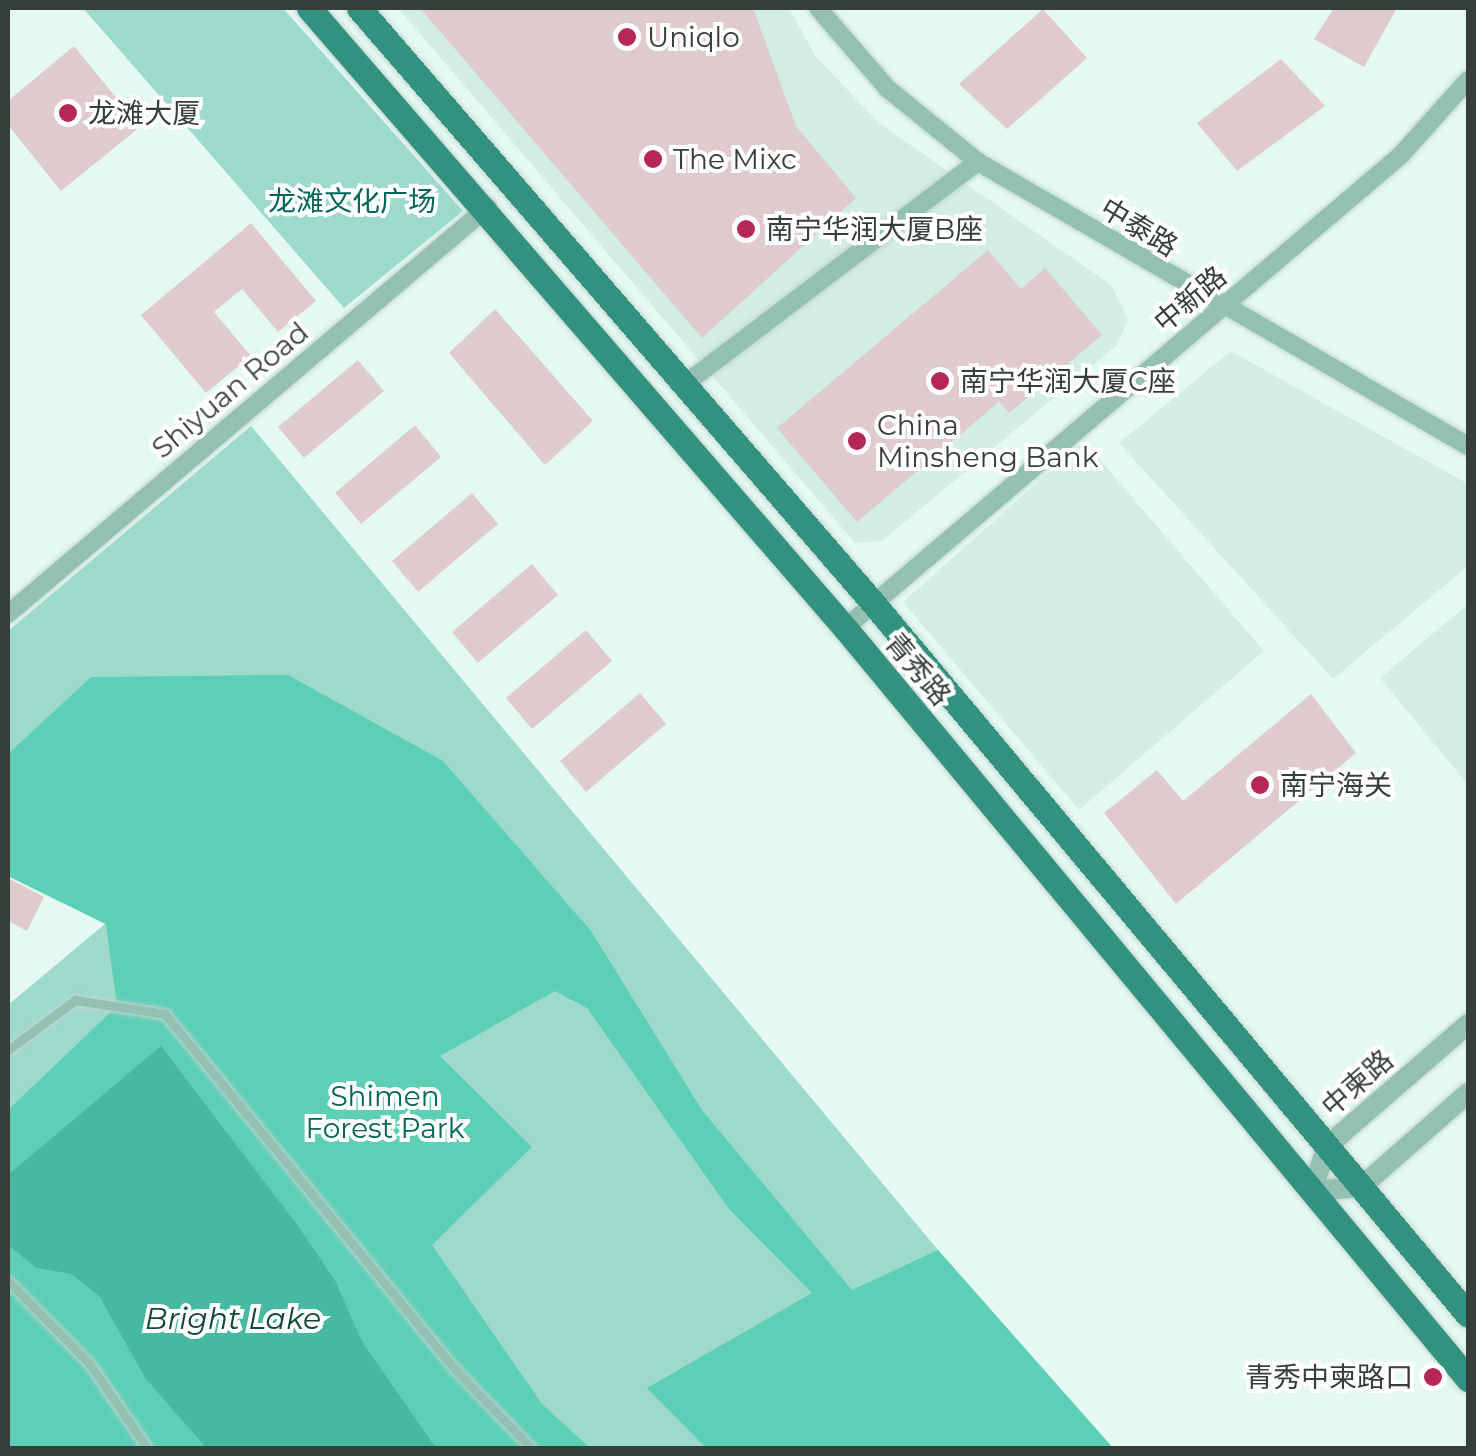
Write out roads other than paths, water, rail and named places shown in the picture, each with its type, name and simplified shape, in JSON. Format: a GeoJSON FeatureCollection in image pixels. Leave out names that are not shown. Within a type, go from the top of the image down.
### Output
{"type":"FeatureCollection","features":[{"type":"Feature","properties":{"kind":"main road","name":"青秀路"},"geometry":{"type":"LineString","coordinates":[[309,8],[488,207],[845,628],[1468,1379]]}},
{"type":"Feature","properties":{"kind":"main road","name":"青秀路"},"geometry":{"type":"LineString","coordinates":[[359,8],[874,604],[1468,1315]]}},
{"type":"Feature","properties":{"kind":"street","name":"中泰路"},"geometry":{"type":"LineString","coordinates":[[818,8],[888,89],[978,162],[1222,308],[1468,446]]}},
{"type":"Feature","properties":{"kind":"street","name":"中新路"},"geometry":{"type":"LineString","coordinates":[[845,628],[1400,156],[1468,80]]}},
{"type":"Feature","properties":{"kind":"street"},"geometry":{"type":"LineString","coordinates":[[685,384],[978,162]]}},
{"type":"Feature","properties":{"kind":"street","name":"Shiyuan Road"},"geometry":{"type":"LineString","coordinates":[[8,614],[488,207]]}},
{"type":"Feature","properties":{"kind":"street","name":"中柬路"},"geometry":{"type":"LineString","coordinates":[[1312,1190],[1327,1146],[1468,1024]]}},
{"type":"Feature","properties":{"kind":"street"},"geometry":{"type":"LineString","coordinates":[[1312,1190],[1360,1187],[1468,1093]]}},
{"type":"Feature","properties":{"kind":"lane"},"geometry":{"type":"LineString","coordinates":[[8,1049],[75,1000],[165,1014],[455,1369],[531,1448]]}},
{"type":"Feature","properties":{"kind":"lane"},"geometry":{"type":"LineString","coordinates":[[8,1282],[89,1363],[147,1448]]}},
{"type":"Feature","properties":{"kind":"water","name":"Bright Lake"},"geometry":{"type":"Polygon","coordinates":[[[161,1046],[298,1226],[336,1282],[362,1341],[436,1448],[206,1448],[145,1378],[99,1296],[71,1274],[36,1268],[8,1245],[8,1175],[161,1046]]]}},
{"type":"Feature","properties":{"kind":"place","name":"Uniqlo"},"geometry":{"type":"Point","coordinates":[627,37]}},
{"type":"Feature","properties":{"kind":"place","name":"龙滩大厦"},"geometry":{"type":"Point","coordinates":[68,113]}},
{"type":"Feature","properties":{"kind":"place","name":"The Mixc"},"geometry":{"type":"Point","coordinates":[653,159]}},
{"type":"Feature","properties":{"kind":"place","name":"南宁华润大厦B座"},"geometry":{"type":"Point","coordinates":[746,229]}},
{"type":"Feature","properties":{"kind":"place","name":"南宁华润大厦C座"},"geometry":{"type":"Point","coordinates":[940,381]}},
{"type":"Feature","properties":{"kind":"place","name":"China Minsheng Bank"},"geometry":{"type":"Point","coordinates":[857,441]}},
{"type":"Feature","properties":{"kind":"place","name":"南宁海关"},"geometry":{"type":"Point","coordinates":[1260,785]}},
{"type":"Feature","properties":{"kind":"place","name":"青秀中柬路口"},"geometry":{"type":"Point","coordinates":[1433,1377]}},
{"type":"Feature","properties":{"kind":"park label","name":"龙滩文化广场"},"geometry":{"type":"Point","coordinates":[352,201]}},
{"type":"Feature","properties":{"kind":"park label","name":"Shimen Forest Park"},"geometry":{"type":"Point","coordinates":[385,1112]}}]}
